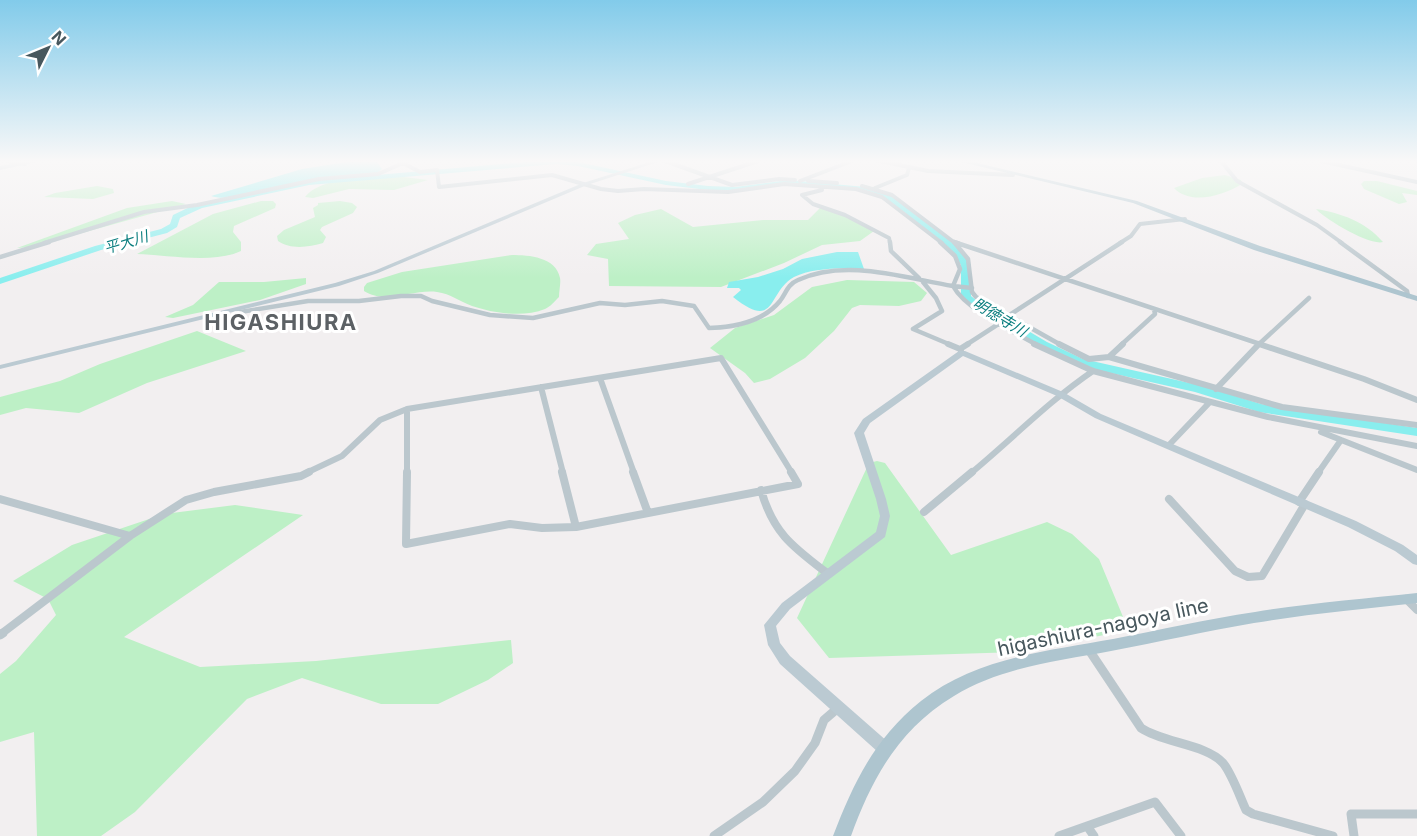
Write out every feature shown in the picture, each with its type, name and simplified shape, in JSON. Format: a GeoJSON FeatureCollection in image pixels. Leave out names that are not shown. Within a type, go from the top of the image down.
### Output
{"type":"FeatureCollection","features":[{"type":"Feature","properties":{"kind":"main road"},"geometry":{"type":"LineString","coordinates":[[1126,200],[1185,219],[1250,245],[1417,298]]}},
{"type":"Feature","properties":{"kind":"main road","name":"higashiura-nagoya line"},"geometry":{"type":"LineString","coordinates":[[842,836],[860,787],[883,747],[929,704],[958,686],[1004,668],[1231,621],[1315,608],[1414,603]]}},
{"type":"Feature","properties":{"kind":"street"},"geometry":{"type":"LineString","coordinates":[[0,257],[144,212],[220,200]]}},
{"type":"Feature","properties":{"kind":"street"},"geometry":{"type":"LineString","coordinates":[[0,368],[359,278],[546,200]]}},
{"type":"Feature","properties":{"kind":"street"},"geometry":{"type":"LineString","coordinates":[[806,200],[851,217],[860,225],[889,238],[891,251],[936,298],[942,311],[913,329],[1060,394],[1098,416],[1375,535],[1417,561]]}},
{"type":"Feature","properties":{"kind":"street"},"geometry":{"type":"LineString","coordinates":[[886,200],[946,247],[957,260],[960,269],[954,286]]}},
{"type":"Feature","properties":{"kind":"street"},"geometry":{"type":"LineString","coordinates":[[899,200],[954,242],[968,260],[970,288],[976,297],[1075,353],[1089,358],[1109,357],[1282,407],[1417,425]]}},
{"type":"Feature","properties":{"kind":"street"},"geometry":{"type":"LineString","coordinates":[[1272,200],[1317,225],[1407,291],[1408,296]]}},
{"type":"Feature","properties":{"kind":"street"},"geometry":{"type":"LineString","coordinates":[[1008,316],[1131,236],[1140,224],[1185,219]]}},
{"type":"Feature","properties":{"kind":"street"},"geometry":{"type":"LineString","coordinates":[[954,242],[1364,379],[1417,400]]}},
{"type":"Feature","properties":{"kind":"street"},"geometry":{"type":"LineString","coordinates":[[238,310],[240,312],[308,301],[359,301],[413,296],[490,315],[533,318],[596,303],[625,305],[662,301],[694,306],[709,328],[727,328],[740,326],[773,308],[779,303],[789,284],[806,276],[846,271],[901,274],[921,281],[970,288]]}},
{"type":"Feature","properties":{"kind":"street"},"geometry":{"type":"LineString","coordinates":[[954,286],[962,299],[1000,323],[1038,346],[1093,371],[1209,403],[1307,426],[1417,447]]}},
{"type":"Feature","properties":{"kind":"street"},"geometry":{"type":"LineString","coordinates":[[1216,389],[1259,344],[1309,298]]}},
{"type":"Feature","properties":{"kind":"street"},"geometry":{"type":"LineString","coordinates":[[1109,357],[1155,314],[1154,309]]}},
{"type":"Feature","properties":{"kind":"street"},"geometry":{"type":"LineString","coordinates":[[883,747],[785,660],[774,645],[770,625],[786,606],[827,573],[867,547],[881,534],[885,516],[859,433],[866,421],[1000,323]]}},
{"type":"Feature","properties":{"kind":"street"},"geometry":{"type":"LineString","coordinates":[[0,636],[130,536],[186,500],[214,492],[301,476],[342,456],[380,420],[407,409],[721,358],[798,484],[576,527],[542,528],[510,524],[406,544],[407,409]]}},
{"type":"Feature","properties":{"kind":"street"},"geometry":{"type":"LineString","coordinates":[[924,512],[1022,431],[1060,394],[1093,371]]}},
{"type":"Feature","properties":{"kind":"street"},"geometry":{"type":"LineString","coordinates":[[600,378],[648,513]]}},
{"type":"Feature","properties":{"kind":"street"},"geometry":{"type":"LineString","coordinates":[[541,387],[576,527]]}},
{"type":"Feature","properties":{"kind":"street"},"geometry":{"type":"LineString","coordinates":[[1169,445],[1209,403]]}},
{"type":"Feature","properties":{"kind":"street"},"geometry":{"type":"LineString","coordinates":[[1307,426],[1417,470]]}},
{"type":"Feature","properties":{"kind":"street"},"geometry":{"type":"LineString","coordinates":[[1169,499],[1235,571],[1242,576],[1256,578],[1262,576],[1302,503],[1341,440]]}},
{"type":"Feature","properties":{"kind":"street"},"geometry":{"type":"LineString","coordinates":[[761,490],[767,515],[782,538],[827,573]]}},
{"type":"Feature","properties":{"kind":"street"},"geometry":{"type":"LineString","coordinates":[[0,499],[130,536]]}},
{"type":"Feature","properties":{"kind":"street"},"geometry":{"type":"LineString","coordinates":[[1089,650],[1141,728],[1150,734],[1208,753],[1222,764],[1246,810],[1253,814],[1333,836]]}},
{"type":"Feature","properties":{"kind":"street"},"geometry":{"type":"LineString","coordinates":[[714,836],[763,802],[795,771],[815,743],[824,720],[838,708]]}},
{"type":"Feature","properties":{"kind":"street"},"geometry":{"type":"LineString","coordinates":[[1059,836],[1155,802],[1181,836]]}},
{"type":"Feature","properties":{"kind":"street"},"geometry":{"type":"LineString","coordinates":[[1354,836],[1351,814],[1417,814]]}},
{"type":"Feature","properties":{"kind":"street"},"geometry":{"type":"LineString","coordinates":[[1087,826],[1094,836]]}},
{"type":"Feature","properties":{"kind":"green space"},"geometry":{"type":"Polygon","coordinates":[[[1390,200],[1406,200],[1407,202],[1399,204],[1390,200]]]}},
{"type":"Feature","properties":{"kind":"green space"},"geometry":{"type":"Polygon","coordinates":[[[172,201],[186,204],[32,247],[17,248],[127,208],[172,201]]]}},
{"type":"Feature","properties":{"kind":"green space"},"geometry":{"type":"Polygon","coordinates":[[[261,201],[273,201],[276,204],[275,208],[234,226],[233,232],[241,242],[241,251],[230,255],[204,258],[137,254],[213,214],[261,201]]]}},
{"type":"Feature","properties":{"kind":"green space"},"geometry":{"type":"Polygon","coordinates":[[[340,201],[352,203],[357,207],[353,213],[322,227],[320,230],[326,237],[323,243],[294,247],[278,241],[277,236],[284,230],[315,217],[313,208],[318,203],[340,201]]]}},
{"type":"Feature","properties":{"kind":"green space"},"geometry":{"type":"Polygon","coordinates":[[[820,208],[854,218],[874,231],[860,241],[822,245],[784,263],[721,287],[609,286],[608,259],[587,255],[596,244],[629,239],[618,223],[635,215],[661,209],[693,227],[763,220],[808,220],[820,208]]]}},
{"type":"Feature","properties":{"kind":"green space"},"geometry":{"type":"Polygon","coordinates":[[[1316,209],[1335,213],[1361,224],[1383,242],[1367,240],[1336,224],[1316,209]]]}},
{"type":"Feature","properties":{"kind":"green space"},"geometry":{"type":"Polygon","coordinates":[[[512,255],[548,261],[557,271],[560,280],[559,297],[549,307],[536,312],[508,314],[480,309],[447,294],[437,292],[381,297],[364,291],[367,283],[402,272],[512,255]]]}},
{"type":"Feature","properties":{"kind":"green space"},"geometry":{"type":"Polygon","coordinates":[[[306,278],[306,284],[260,300],[173,318],[165,317],[193,305],[219,282],[264,282],[306,278]]]}},
{"type":"Feature","properties":{"kind":"green space"},"geometry":{"type":"Polygon","coordinates":[[[847,280],[914,282],[927,293],[921,301],[899,306],[860,305],[852,308],[834,331],[805,358],[770,379],[754,383],[745,373],[710,348],[735,328],[774,315],[812,287],[847,280]]]}},
{"type":"Feature","properties":{"kind":"green space"},"geometry":{"type":"Polygon","coordinates":[[[197,331],[246,351],[147,383],[79,413],[26,408],[0,415],[0,397],[60,381],[100,364],[197,331]]]}},
{"type":"Feature","properties":{"kind":"green space"},"geometry":{"type":"Polygon","coordinates":[[[877,461],[885,463],[951,555],[1047,522],[1072,534],[1099,559],[1126,624],[1119,632],[1019,652],[829,658],[797,618],[869,463],[877,461]]]}},
{"type":"Feature","properties":{"kind":"green space"},"geometry":{"type":"Polygon","coordinates":[[[235,505],[303,515],[124,637],[200,667],[316,661],[511,640],[513,663],[488,680],[438,704],[381,704],[302,678],[247,699],[135,812],[101,836],[37,836],[34,732],[0,742],[0,674],[16,661],[56,615],[48,599],[13,581],[72,545],[164,514],[235,505]]]}},
{"type":"Feature","properties":{"kind":"water"},"geometry":{"type":"Polygon","coordinates":[[[837,252],[858,252],[864,269],[810,271],[794,277],[785,284],[765,310],[757,311],[747,307],[733,297],[741,290],[739,288],[727,288],[729,282],[758,277],[783,269],[802,259],[837,252]]]}},
{"type":"Feature","properties":{"kind":"waterway","name":"明徳寺川"},"geometry":{"type":"LineString","coordinates":[[0,281],[98,248],[164,231],[174,225],[176,217],[199,206],[228,200]]}},
{"type":"Feature","properties":{"kind":"waterway","name":"明徳寺川"},"geometry":{"type":"LineString","coordinates":[[891,200],[956,250],[966,265],[966,297],[1043,344],[1079,362],[1198,389],[1259,408],[1417,432]]}},
{"type":"Feature","properties":{"kind":"district","name":"HIGASHIURA"},"geometry":{"type":"Point","coordinates":[281,322]}},
{"type":"Feature","properties":{"kind":"water label","name":"平大川"},"geometry":{"type":"Point","coordinates":[126,242]}}]}
